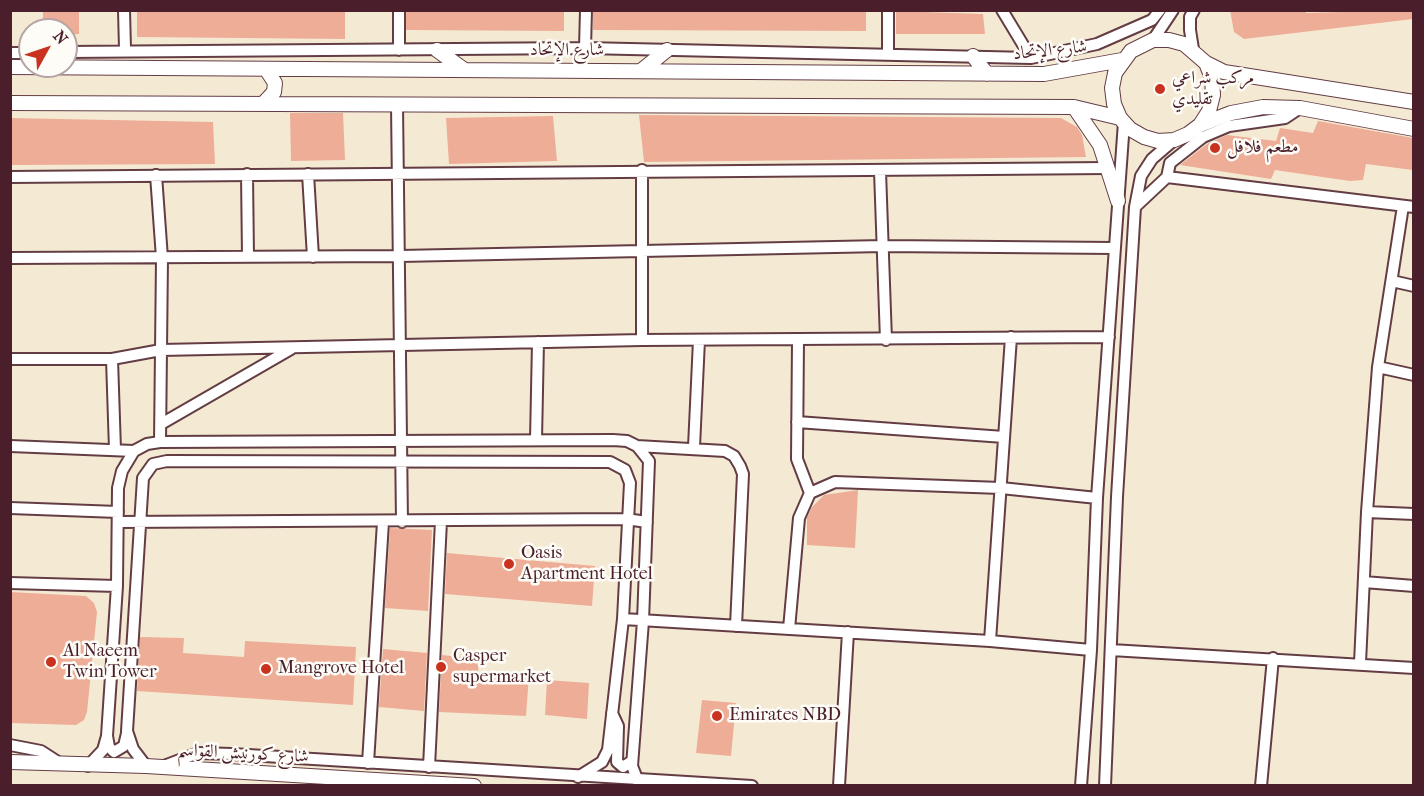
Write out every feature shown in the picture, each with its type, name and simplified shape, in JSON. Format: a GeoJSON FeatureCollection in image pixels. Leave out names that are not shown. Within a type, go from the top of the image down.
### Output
{"type":"FeatureCollection","features":[{"type":"Feature","properties":{"kind":"main road"},"geometry":{"type":"LineString","coordinates":[[1122,120],[1114,104],[1112,88],[1115,73],[1122,60],[1141,44],[1153,40],[1169,40],[1193,49],[1206,63],[1224,72],[1313,84],[1413,102]]}},
{"type":"Feature","properties":{"kind":"main road"},"geometry":{"type":"LineString","coordinates":[[437,50],[462,69]]}},
{"type":"Feature","properties":{"kind":"main road"},"geometry":{"type":"LineString","coordinates":[[642,70],[667,50]]}},
{"type":"Feature","properties":{"kind":"main road"},"geometry":{"type":"LineString","coordinates":[[973,56],[987,74]]}},
{"type":"Feature","properties":{"kind":"main road","name":"شارع الإتحاد"},"geometry":{"type":"LineString","coordinates":[[10,68],[1044,74],[1122,60]]}},
{"type":"Feature","properties":{"kind":"main road"},"geometry":{"type":"LineString","coordinates":[[1200,125],[1209,111],[1213,95],[1212,78],[1206,63]]}},
{"type":"Feature","properties":{"kind":"main road"},"geometry":{"type":"LineString","coordinates":[[262,104],[274,92],[275,83],[266,69]]}},
{"type":"Feature","properties":{"kind":"main road"},"geometry":{"type":"LineString","coordinates":[[10,103],[1074,107],[1122,120],[1144,137],[1158,141],[1174,140],[1200,125],[1232,113],[1263,107],[1300,108],[1413,129]]}},
{"type":"Feature","properties":{"kind":"main road"},"geometry":{"type":"LineString","coordinates":[[1074,107],[1100,145],[1118,201]]}},
{"type":"Feature","properties":{"kind":"main road","name":"شارع كورنيش القواسم"},"geometry":{"type":"LineString","coordinates":[[10,762],[153,767],[474,786]]}},
{"type":"Feature","properties":{"kind":"street"},"geometry":{"type":"LineString","coordinates":[[124,10],[125,49]]}},
{"type":"Feature","properties":{"kind":"street"},"geometry":{"type":"LineString","coordinates":[[399,10],[399,50]]}},
{"type":"Feature","properties":{"kind":"street"},"geometry":{"type":"LineString","coordinates":[[585,48],[586,10]]}},
{"type":"Feature","properties":{"kind":"street"},"geometry":{"type":"LineString","coordinates":[[888,10],[888,54]]}},
{"type":"Feature","properties":{"kind":"street"},"geometry":{"type":"LineString","coordinates":[[1002,10],[1031,58]]}},
{"type":"Feature","properties":{"kind":"street"},"geometry":{"type":"LineString","coordinates":[[78,51],[125,49],[585,48],[1031,58],[1097,44],[1152,20],[1160,10]]}},
{"type":"Feature","properties":{"kind":"street"},"geometry":{"type":"LineString","coordinates":[[1153,40],[1173,10]]}},
{"type":"Feature","properties":{"kind":"street"},"geometry":{"type":"LineString","coordinates":[[1193,49],[1190,17],[1194,10]]}},
{"type":"Feature","properties":{"kind":"street"},"geometry":{"type":"LineString","coordinates":[[397,105],[402,522]]}},
{"type":"Feature","properties":{"kind":"street"},"geometry":{"type":"LineString","coordinates":[[1135,207],[1167,177],[1170,163],[1182,151],[1212,131],[1234,124],[1285,118],[1300,108]]}},
{"type":"Feature","properties":{"kind":"street"},"geometry":{"type":"LineString","coordinates":[[1082,786],[1091,650],[1097,498],[1122,120]]}},
{"type":"Feature","properties":{"kind":"street"},"geometry":{"type":"LineString","coordinates":[[1105,786],[1117,497],[1135,207],[1141,176],[1152,159],[1174,140]]}},
{"type":"Feature","properties":{"kind":"street"},"geometry":{"type":"LineString","coordinates":[[10,177],[642,170],[880,171],[1109,168]]}},
{"type":"Feature","properties":{"kind":"street"},"geometry":{"type":"LineString","coordinates":[[642,170],[642,340]]}},
{"type":"Feature","properties":{"kind":"street"},"geometry":{"type":"LineString","coordinates":[[880,171],[886,340]]}},
{"type":"Feature","properties":{"kind":"street"},"geometry":{"type":"LineString","coordinates":[[247,174],[248,257]]}},
{"type":"Feature","properties":{"kind":"street"},"geometry":{"type":"LineString","coordinates":[[308,174],[313,257]]}},
{"type":"Feature","properties":{"kind":"street"},"geometry":{"type":"LineString","coordinates":[[156,175],[162,258],[160,442]]}},
{"type":"Feature","properties":{"kind":"street"},"geometry":{"type":"LineString","coordinates":[[1167,177],[1408,206],[1392,281],[1378,367],[1367,512],[1360,663]]}},
{"type":"Feature","properties":{"kind":"street"},"geometry":{"type":"LineString","coordinates":[[10,258],[400,256],[883,246],[1114,248]]}},
{"type":"Feature","properties":{"kind":"street"},"geometry":{"type":"LineString","coordinates":[[1392,281],[1413,286]]}},
{"type":"Feature","properties":{"kind":"street"},"geometry":{"type":"LineString","coordinates":[[990,641],[1011,337]]}},
{"type":"Feature","properties":{"kind":"street"},"geometry":{"type":"LineString","coordinates":[[10,359],[112,359],[161,350],[538,342],[1109,337]]}},
{"type":"Feature","properties":{"kind":"street"},"geometry":{"type":"LineString","coordinates":[[694,447],[699,340]]}},
{"type":"Feature","properties":{"kind":"street"},"geometry":{"type":"LineString","coordinates":[[798,341],[798,466],[810,493]]}},
{"type":"Feature","properties":{"kind":"street"},"geometry":{"type":"LineString","coordinates":[[536,440],[538,342]]}},
{"type":"Feature","properties":{"kind":"street"},"geometry":{"type":"LineString","coordinates":[[160,424],[294,347]]}},
{"type":"Feature","properties":{"kind":"street"},"geometry":{"type":"LineString","coordinates":[[112,359],[115,450]]}},
{"type":"Feature","properties":{"kind":"street"},"geometry":{"type":"LineString","coordinates":[[1378,367],[1413,375]]}},
{"type":"Feature","properties":{"kind":"street"},"geometry":{"type":"LineString","coordinates":[[797,422],[1004,437]]}},
{"type":"Feature","properties":{"kind":"street"},"geometry":{"type":"LineString","coordinates":[[87,766],[103,750],[106,736],[117,586],[118,517],[122,471],[134,451],[147,444],[160,442],[613,440],[627,441],[636,446],[649,461],[643,621],[632,761],[638,782]]}},
{"type":"Feature","properties":{"kind":"street"},"geometry":{"type":"LineString","coordinates":[[10,446],[134,451]]}},
{"type":"Feature","properties":{"kind":"street"},"geometry":{"type":"LineString","coordinates":[[636,446],[725,450],[734,456],[743,474],[736,626]]}},
{"type":"Feature","properties":{"kind":"street"},"geometry":{"type":"LineString","coordinates":[[106,736],[111,751],[118,752],[124,746],[127,732],[143,478],[148,469],[160,461],[610,462],[625,470],[628,476],[623,619],[608,750],[602,762],[578,777]]}},
{"type":"Feature","properties":{"kind":"street"},"geometry":{"type":"LineString","coordinates":[[789,628],[799,518],[810,493],[835,482],[1001,488],[1097,498]]}},
{"type":"Feature","properties":{"kind":"street"},"geometry":{"type":"LineString","coordinates":[[10,508],[118,517],[141,523],[626,519],[648,522]]}},
{"type":"Feature","properties":{"kind":"street"},"geometry":{"type":"LineString","coordinates":[[1367,512],[1413,514]]}},
{"type":"Feature","properties":{"kind":"street"},"geometry":{"type":"LineString","coordinates":[[429,767],[441,521]]}},
{"type":"Feature","properties":{"kind":"street"},"geometry":{"type":"LineString","coordinates":[[368,763],[383,522]]}},
{"type":"Feature","properties":{"kind":"street"},"geometry":{"type":"LineString","coordinates":[[1364,582],[1413,586]]}},
{"type":"Feature","properties":{"kind":"street"},"geometry":{"type":"LineString","coordinates":[[10,583],[117,586]]}},
{"type":"Feature","properties":{"kind":"street"},"geometry":{"type":"LineString","coordinates":[[623,619],[990,641],[1091,650]]}},
{"type":"Feature","properties":{"kind":"street"},"geometry":{"type":"LineString","coordinates":[[839,786],[848,632]]}},
{"type":"Feature","properties":{"kind":"street"},"geometry":{"type":"LineString","coordinates":[[1111,650],[1360,663],[1413,668]]}},
{"type":"Feature","properties":{"kind":"street"},"geometry":{"type":"LineString","coordinates":[[1261,786],[1273,658]]}},
{"type":"Feature","properties":{"kind":"street"},"geometry":{"type":"LineString","coordinates":[[612,713],[618,726],[617,762],[623,766],[632,761]]}},
{"type":"Feature","properties":{"kind":"street"},"geometry":{"type":"LineString","coordinates":[[127,732],[133,749],[153,767],[198,753],[638,782],[752,786]]}},
{"type":"Feature","properties":{"kind":"street"},"geometry":{"type":"LineString","coordinates":[[10,745],[41,751],[64,765]]}},
{"type":"Feature","properties":{"kind":"building"},"geometry":{"type":"Polygon","coordinates":[[[43,10],[79,10],[79,34],[78,18],[43,18],[43,10]]]}},
{"type":"Feature","properties":{"kind":"building"},"geometry":{"type":"Polygon","coordinates":[[[137,10],[345,10],[345,39],[137,37],[137,10]]]}},
{"type":"Feature","properties":{"kind":"building"},"geometry":{"type":"Polygon","coordinates":[[[406,10],[564,10],[564,31],[406,30],[406,10]]]}},
{"type":"Feature","properties":{"kind":"building"},"geometry":{"type":"Polygon","coordinates":[[[593,10],[866,10],[866,31],[593,30],[593,10]]]}},
{"type":"Feature","properties":{"kind":"building"},"geometry":{"type":"Polygon","coordinates":[[[1230,10],[1306,10],[1306,13],[1413,10],[1413,19],[1244,39],[1234,32],[1230,10]]]}},
{"type":"Feature","properties":{"kind":"building"},"geometry":{"type":"Polygon","coordinates":[[[896,11],[983,14],[985,34],[896,34],[896,11]]]}},
{"type":"Feature","properties":{"kind":"building"},"geometry":{"type":"Polygon","coordinates":[[[290,113],[343,113],[345,160],[291,161],[290,113]]]}},
{"type":"Feature","properties":{"kind":"building"},"geometry":{"type":"Polygon","coordinates":[[[639,115],[1061,118],[1077,127],[1082,135],[1086,157],[644,162],[639,115]]]}},
{"type":"Feature","properties":{"kind":"building"},"geometry":{"type":"Polygon","coordinates":[[[553,116],[557,161],[449,164],[446,118],[553,116]]]}},
{"type":"Feature","properties":{"kind":"building"},"geometry":{"type":"Polygon","coordinates":[[[10,118],[213,122],[215,164],[10,165],[10,118]]]}},
{"type":"Feature","properties":{"kind":"building"},"geometry":{"type":"Polygon","coordinates":[[[1318,121],[1413,138],[1413,170],[1366,164],[1363,180],[1350,181],[1275,170],[1271,179],[1180,165],[1207,144],[1227,135],[1276,141],[1280,128],[1313,133],[1318,121]]]}},
{"type":"Feature","properties":{"kind":"building"},"geometry":{"type":"Polygon","coordinates":[[[858,490],[855,548],[807,545],[807,518],[812,507],[824,495],[858,490]]]}},
{"type":"Feature","properties":{"kind":"building"},"geometry":{"type":"Polygon","coordinates":[[[390,528],[432,530],[428,611],[385,608],[390,528]]]}},
{"type":"Feature","properties":{"kind":"building","name":"Oasis Apartment Hotel"},"geometry":{"type":"Polygon","coordinates":[[[447,553],[595,566],[592,606],[445,594],[447,553]]]}},
{"type":"Feature","properties":{"kind":"building","name":"Al Naeem Twin Tower"},"geometry":{"type":"Polygon","coordinates":[[[10,592],[86,596],[94,603],[97,612],[87,712],[84,720],[76,725],[10,723],[10,592]]]}},
{"type":"Feature","properties":{"kind":"building"},"geometry":{"type":"Polygon","coordinates":[[[140,637],[184,638],[183,653],[244,657],[245,641],[356,647],[353,705],[137,691],[140,637]]]}},
{"type":"Feature","properties":{"kind":"building"},"geometry":{"type":"Polygon","coordinates":[[[383,649],[427,653],[424,711],[379,707],[383,649]]]}},
{"type":"Feature","properties":{"kind":"building"},"geometry":{"type":"Polygon","coordinates":[[[442,655],[479,659],[478,672],[529,675],[526,716],[439,712],[442,655]]]}},
{"type":"Feature","properties":{"kind":"building"},"geometry":{"type":"Polygon","coordinates":[[[547,680],[589,683],[587,719],[545,715],[547,680]]]}},
{"type":"Feature","properties":{"kind":"building"},"geometry":{"type":"Polygon","coordinates":[[[702,700],[736,703],[731,756],[696,753],[702,700]]]}},
{"type":"Feature","properties":{"kind":"place","name":"مركب شراعي تقليدي"},"geometry":{"type":"Point","coordinates":[1160,89]}},
{"type":"Feature","properties":{"kind":"place","name":"مطعم فلافل"},"geometry":{"type":"Point","coordinates":[1215,148]}},
{"type":"Feature","properties":{"kind":"place","name":"Oasis Apartment Hotel"},"geometry":{"type":"Point","coordinates":[509,564]}},
{"type":"Feature","properties":{"kind":"place","name":"Al Naeem Twin Tower"},"geometry":{"type":"Point","coordinates":[51,662]}},
{"type":"Feature","properties":{"kind":"place","name":"Casper supermarket"},"geometry":{"type":"Point","coordinates":[441,667]}},
{"type":"Feature","properties":{"kind":"place","name":"Mangrove Hotel"},"geometry":{"type":"Point","coordinates":[266,669]}},
{"type":"Feature","properties":{"kind":"place","name":"Emirates NBD"},"geometry":{"type":"Point","coordinates":[717,716]}}]}
